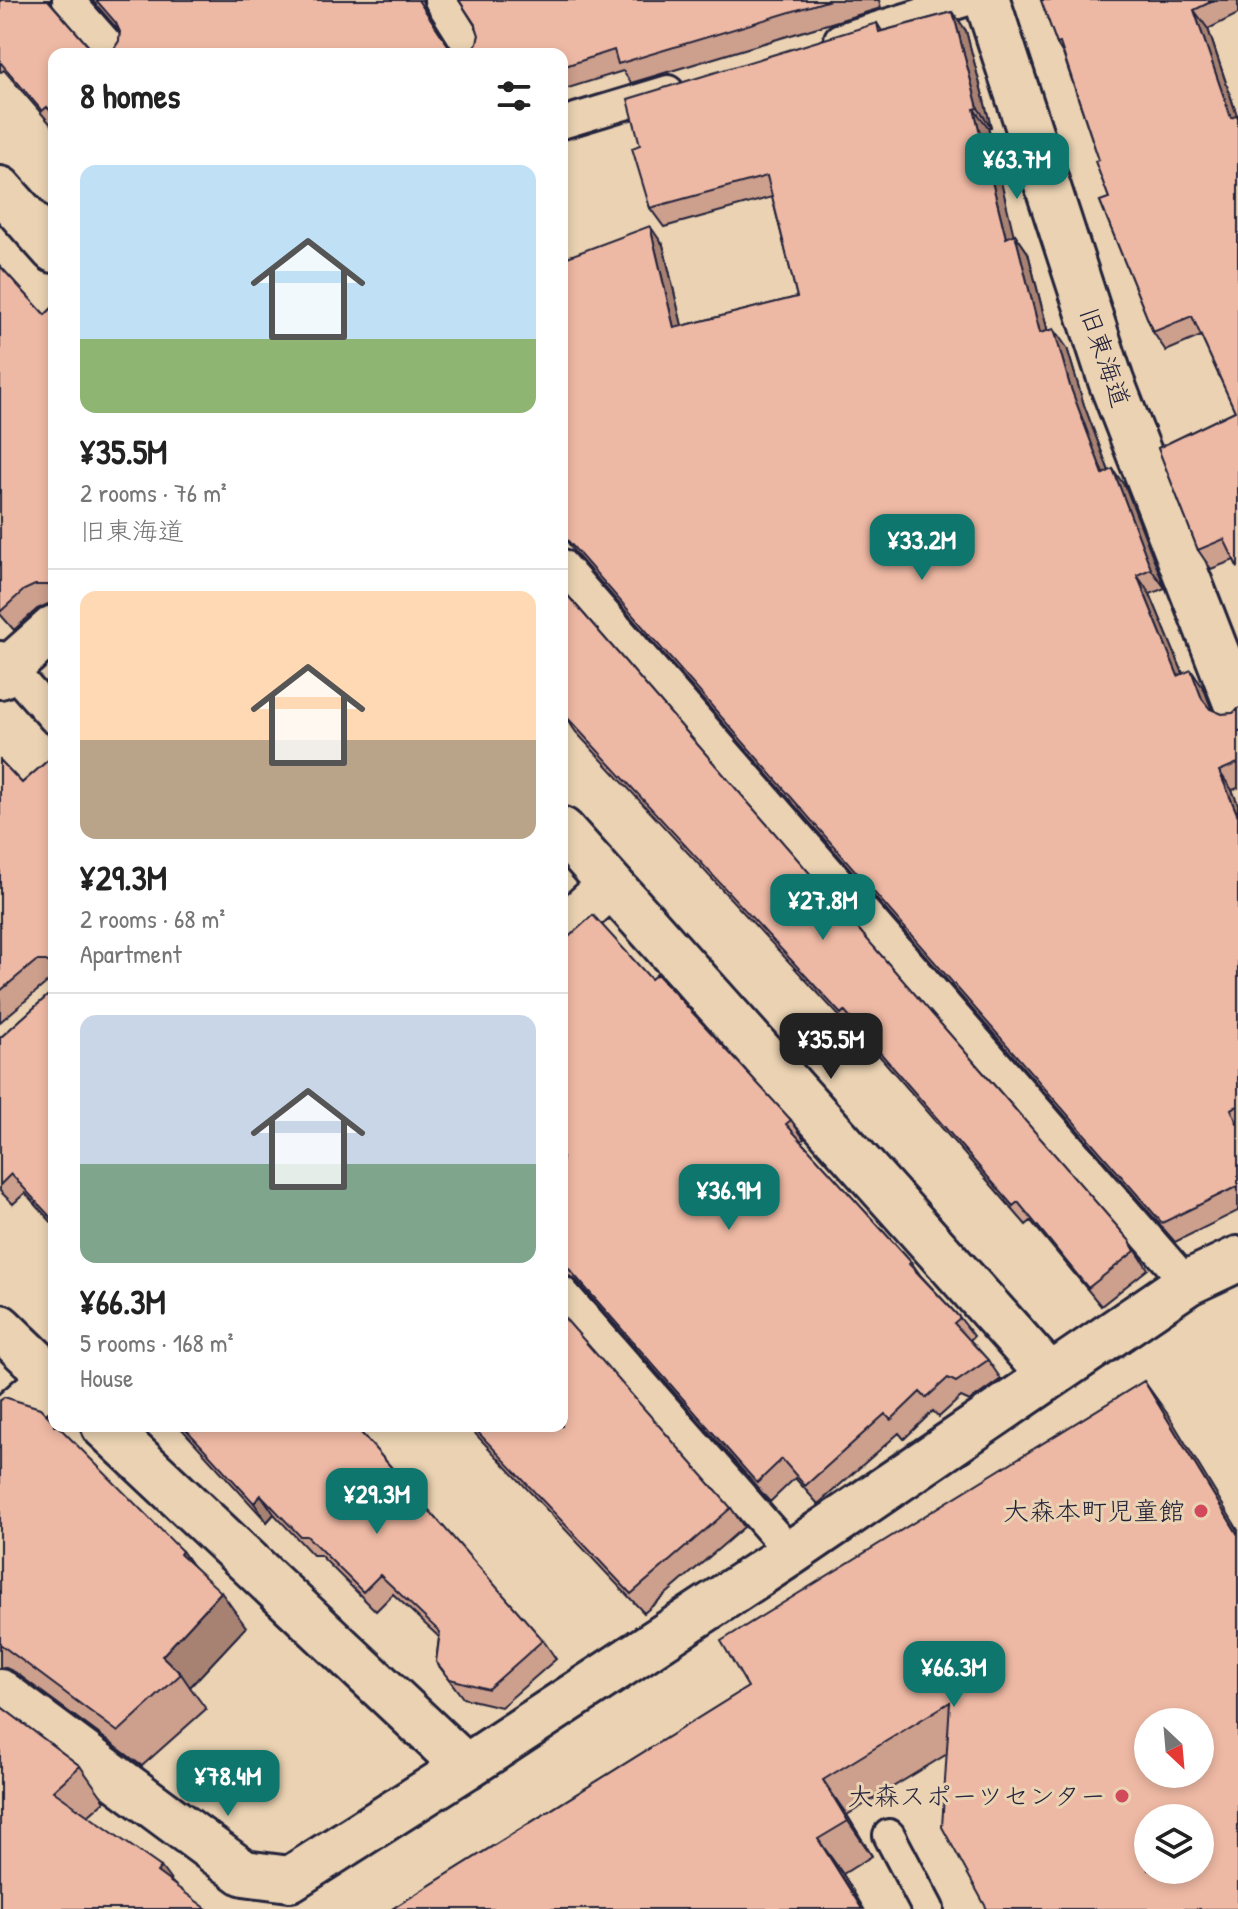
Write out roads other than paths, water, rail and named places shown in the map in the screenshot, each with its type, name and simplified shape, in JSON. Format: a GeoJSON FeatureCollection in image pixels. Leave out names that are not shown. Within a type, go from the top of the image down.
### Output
{"type":"FeatureCollection","features":[{"type":"Feature","properties":{"kind":"street","name":"旧東海道"},"geometry":{"type":"LineString","coordinates":[[987,0],[1111,381],[1238,708]]}},
{"type":"Feature","properties":{"kind":"street"},"geometry":{"type":"LineString","coordinates":[[0,189],[48,243]]}},
{"type":"Feature","properties":{"kind":"street"},"geometry":{"type":"LineString","coordinates":[[3,667],[48,633]]}},
{"type":"Feature","properties":{"kind":"street"},"geometry":{"type":"LineString","coordinates":[[568,837],[1050,1376]]}},
{"type":"Feature","properties":{"kind":"street"},"geometry":{"type":"LineString","coordinates":[[568,924],[610,886]]}},
{"type":"Feature","properties":{"kind":"street"},"geometry":{"type":"LineString","coordinates":[[0,1692],[244,1873],[290,1879],[791,1553],[1187,1283],[1238,1259]]}},
{"type":"Feature","properties":{"kind":"street"},"geometry":{"type":"LineString","coordinates":[[0,1327],[48,1371]]}},
{"type":"Feature","properties":{"kind":"street"},"geometry":{"type":"LineString","coordinates":[[0,1424],[48,1382]]}},
{"type":"Feature","properties":{"kind":"street"},"geometry":{"type":"LineString","coordinates":[[110,1432],[466,1767]]}},
{"type":"Feature","properties":{"kind":"lane"},"geometry":{"type":"LineString","coordinates":[[68,0],[111,48]]}},
{"type":"Feature","properties":{"kind":"lane"},"geometry":{"type":"LineString","coordinates":[[440,0],[470,48]]}},
{"type":"Feature","properties":{"kind":"lane"},"geometry":{"type":"LineString","coordinates":[[818,46],[968,0]]}},
{"type":"Feature","properties":{"kind":"lane"},"geometry":{"type":"LineString","coordinates":[[568,121],[697,82]]}},
{"type":"Feature","properties":{"kind":"lane"},"geometry":{"type":"LineString","coordinates":[[568,572],[1187,1283]]}},
{"type":"Feature","properties":{"kind":"lane"},"geometry":{"type":"LineString","coordinates":[[3,667],[48,712]]}},
{"type":"Feature","properties":{"kind":"lane"},"geometry":{"type":"LineString","coordinates":[[568,1299],[791,1553]]}},
{"type":"Feature","properties":{"kind":"lane"},"geometry":{"type":"LineString","coordinates":[[889,1835],[928,1909]]}},
{"type":"Feature","properties":{"kind":"place","name":"大森本町児童館"},"geometry":{"type":"Point","coordinates":[1201,1511]}},
{"type":"Feature","properties":{"kind":"place","name":"大森スポーツセンター"},"geometry":{"type":"Point","coordinates":[1122,1796]}}]}
